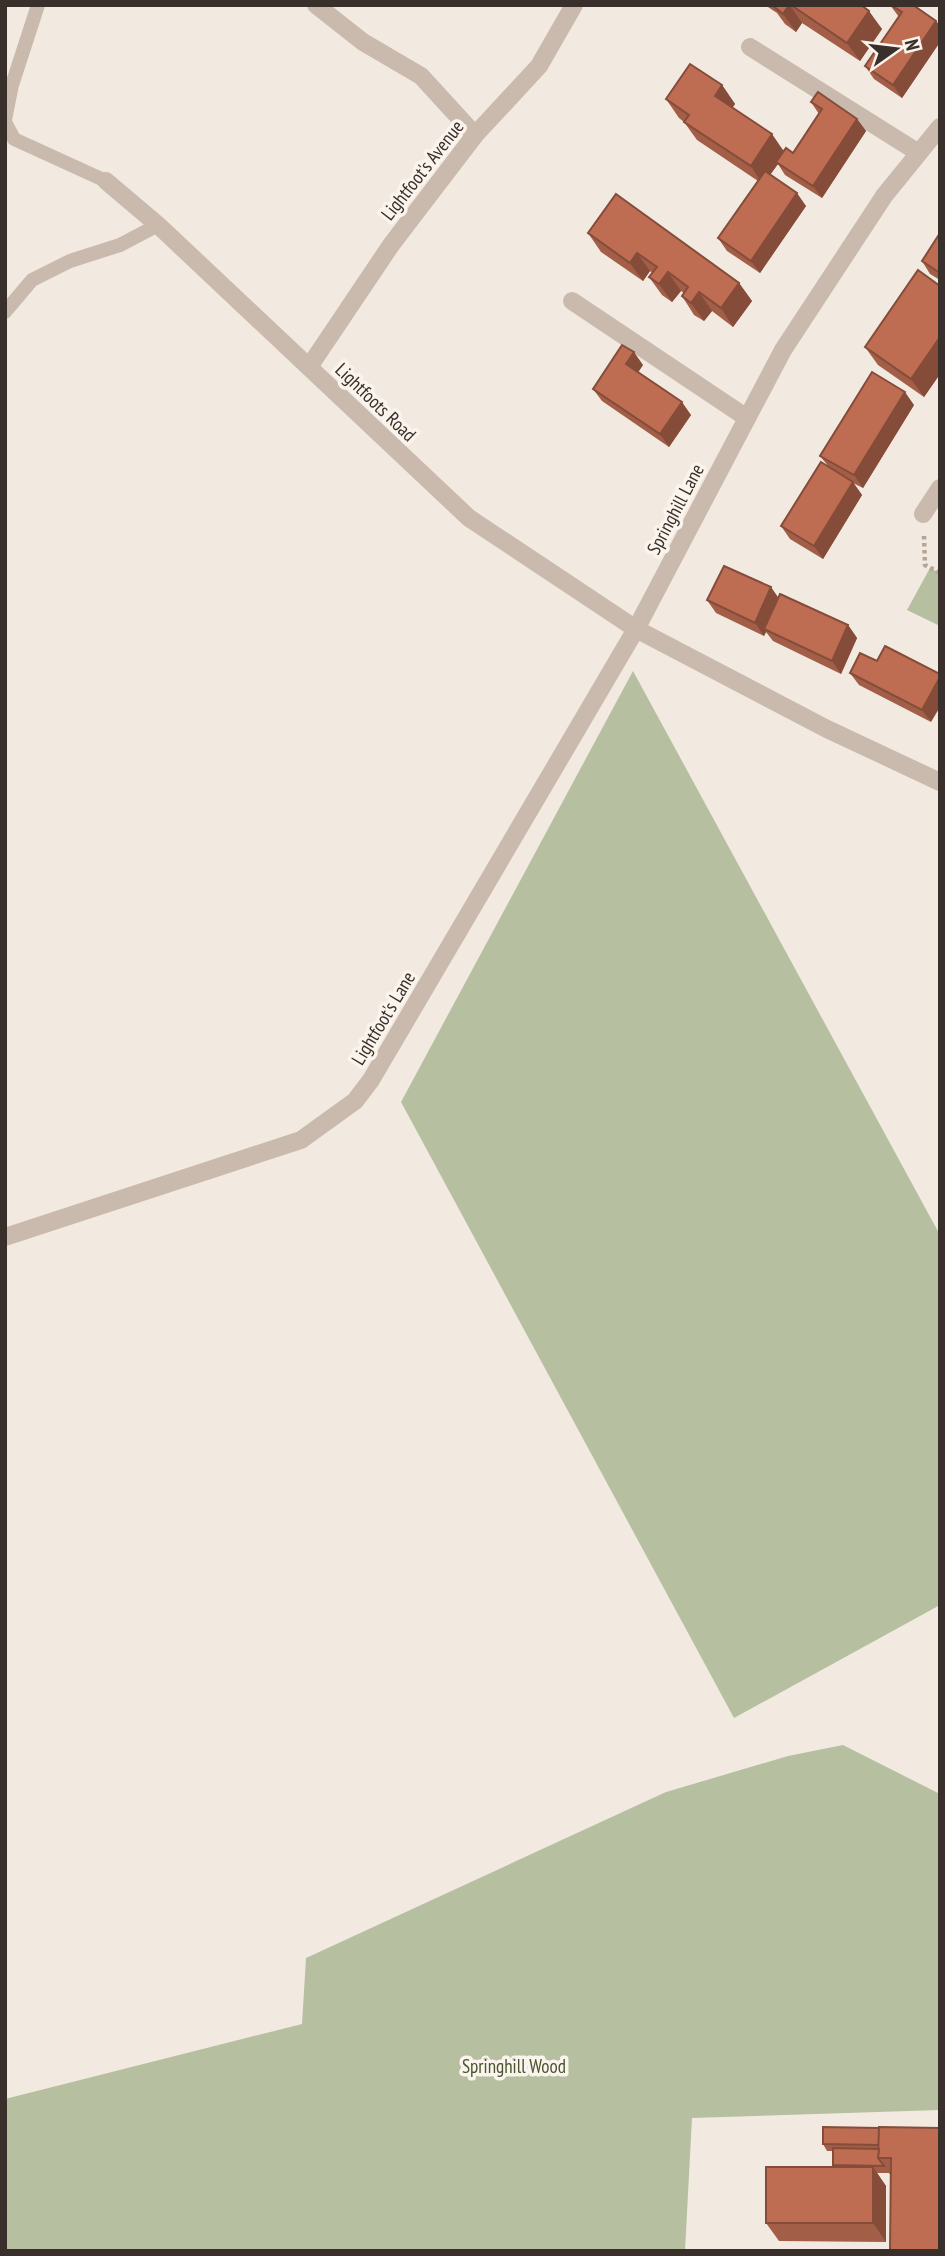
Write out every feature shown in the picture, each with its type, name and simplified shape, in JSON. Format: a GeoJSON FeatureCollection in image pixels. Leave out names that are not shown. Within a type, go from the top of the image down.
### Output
{"type":"FeatureCollection","features":[{"type":"Feature","properties":{"kind":"street"},"geometry":{"type":"LineString","coordinates":[[316,5],[363,41],[421,76],[475,135]]}},
{"type":"Feature","properties":{"kind":"street","name":"Lightfoot's Avenue"},"geometry":{"type":"LineString","coordinates":[[309,367],[391,245],[475,135],[540,66],[574,5]]}},
{"type":"Feature","properties":{"kind":"street"},"geometry":{"type":"LineString","coordinates":[[750,47],[919,153]]}},
{"type":"Feature","properties":{"kind":"street","name":"Springhill Lane"},"geometry":{"type":"LineString","coordinates":[[636,629],[783,350],[884,197],[940,127]]}},
{"type":"Feature","properties":{"kind":"street","name":"Lightfoots Road"},"geometry":{"type":"LineString","coordinates":[[106,181],[158,225],[469,518],[636,629]]}},
{"type":"Feature","properties":{"kind":"street"},"geometry":{"type":"LineString","coordinates":[[572,301],[747,418]]}},
{"type":"Feature","properties":{"kind":"street"},"geometry":{"type":"LineString","coordinates":[[923,514],[940,488]]}},
{"type":"Feature","properties":{"kind":"street"},"geometry":{"type":"LineString","coordinates":[[636,629],[827,729],[940,782]]}},
{"type":"Feature","properties":{"kind":"street","name":"Lightfoot's Lane"},"geometry":{"type":"LineString","coordinates":[[5,1237],[301,1140],[355,1101],[385,1057],[636,629]]}},
{"type":"Feature","properties":{"kind":"lane"},"geometry":{"type":"LineString","coordinates":[[38,5],[12,85],[5,121],[14,139],[106,181]]}},
{"type":"Feature","properties":{"kind":"lane"},"geometry":{"type":"LineString","coordinates":[[5,312],[32,280],[71,261],[120,245],[158,225]]}},
{"type":"Feature","properties":{"kind":"path"},"geometry":{"type":"LineString","coordinates":[[923,514],[925,565],[940,573]]}},
{"type":"Feature","properties":{"kind":"green space"},"geometry":{"type":"Polygon","coordinates":[[[930,568],[940,573],[940,626],[907,610],[930,568]]]}},
{"type":"Feature","properties":{"kind":"green space"},"geometry":{"type":"Polygon","coordinates":[[[633,671],[940,1235],[940,1605],[734,1718],[401,1102],[633,671]]]}},
{"type":"Feature","properties":{"kind":"green space","name":"Springhill Wood"},"geometry":{"type":"Polygon","coordinates":[[[843,1745],[940,1794],[940,2110],[692,2118],[685,2251],[5,2251],[5,2099],[302,2024],[306,1958],[666,1792],[788,1756],[843,1745]]]}},
{"type":"Feature","properties":{"kind":"building"},"geometry":{"type":"Polygon","coordinates":[[[772,5],[789,5],[783,14],[772,5]]]}},
{"type":"Feature","properties":{"kind":"building"},"geometry":{"type":"Polygon","coordinates":[[[791,5],[861,5],[869,11],[847,43],[791,5]]]}},
{"type":"Feature","properties":{"kind":"building"},"geometry":{"type":"Polygon","coordinates":[[[891,5],[913,5],[936,21],[893,85],[865,66],[902,12],[891,5]]]}},
{"type":"Feature","properties":{"kind":"building"},"geometry":{"type":"Polygon","coordinates":[[[690,64],[722,85],[715,96],[772,134],[751,166],[684,122],[689,115],[666,99],[690,64]]]}},
{"type":"Feature","properties":{"kind":"building"},"geometry":{"type":"Polygon","coordinates":[[[818,92],[857,119],[813,186],[776,162],[786,148],[793,153],[822,109],[811,102],[818,92]]]}},
{"type":"Feature","properties":{"kind":"building"},"geometry":{"type":"Polygon","coordinates":[[[765,171],[797,193],[751,261],[718,238],[765,171]]]}},
{"type":"Feature","properties":{"kind":"building"},"geometry":{"type":"Polygon","coordinates":[[[616,194],[739,283],[721,308],[699,292],[691,303],[682,296],[688,287],[668,272],[659,284],[649,277],[657,267],[637,253],[630,263],[588,233],[616,194]]]}},
{"type":"Feature","properties":{"kind":"building"},"geometry":{"type":"Polygon","coordinates":[[[940,233],[940,273],[922,261],[940,233]]]}},
{"type":"Feature","properties":{"kind":"building"},"geometry":{"type":"Polygon","coordinates":[[[918,270],[940,286],[940,337],[911,379],[865,347],[918,270]]]}},
{"type":"Feature","properties":{"kind":"building"},"geometry":{"type":"Polygon","coordinates":[[[622,345],[634,352],[626,364],[682,402],[660,434],[593,389],[622,345]]]}},
{"type":"Feature","properties":{"kind":"building"},"geometry":{"type":"Polygon","coordinates":[[[872,372],[905,392],[854,475],[820,456],[872,372]]]}},
{"type":"Feature","properties":{"kind":"building"},"geometry":{"type":"Polygon","coordinates":[[[821,462],[853,482],[814,546],[781,526],[821,462]]]}},
{"type":"Feature","properties":{"kind":"building"},"geometry":{"type":"Polygon","coordinates":[[[724,566],[771,587],[755,623],[707,600],[724,566]]]}},
{"type":"Feature","properties":{"kind":"building"},"geometry":{"type":"Polygon","coordinates":[[[780,594],[848,625],[832,661],[764,629],[780,594]]]}},
{"type":"Feature","properties":{"kind":"building"},"geometry":{"type":"Polygon","coordinates":[[[885,646],[940,674],[922,710],[850,673],[860,653],[877,661],[885,646]]]}},
{"type":"Feature","properties":{"kind":"building"},"geometry":{"type":"Polygon","coordinates":[[[823,2127],[879,2128],[879,2145],[823,2144],[823,2127]]]}},
{"type":"Feature","properties":{"kind":"building"},"geometry":{"type":"Polygon","coordinates":[[[879,2127],[940,2128],[940,2251],[890,2251],[891,2158],[878,2158],[879,2127]]]}},
{"type":"Feature","properties":{"kind":"building"},"geometry":{"type":"Polygon","coordinates":[[[833,2148],[879,2149],[878,2158],[884,2166],[833,2165],[833,2148]]]}},
{"type":"Feature","properties":{"kind":"building"},"geometry":{"type":"Polygon","coordinates":[[[766,2167],[873,2167],[873,2223],[766,2223],[766,2167]]]}}]}
